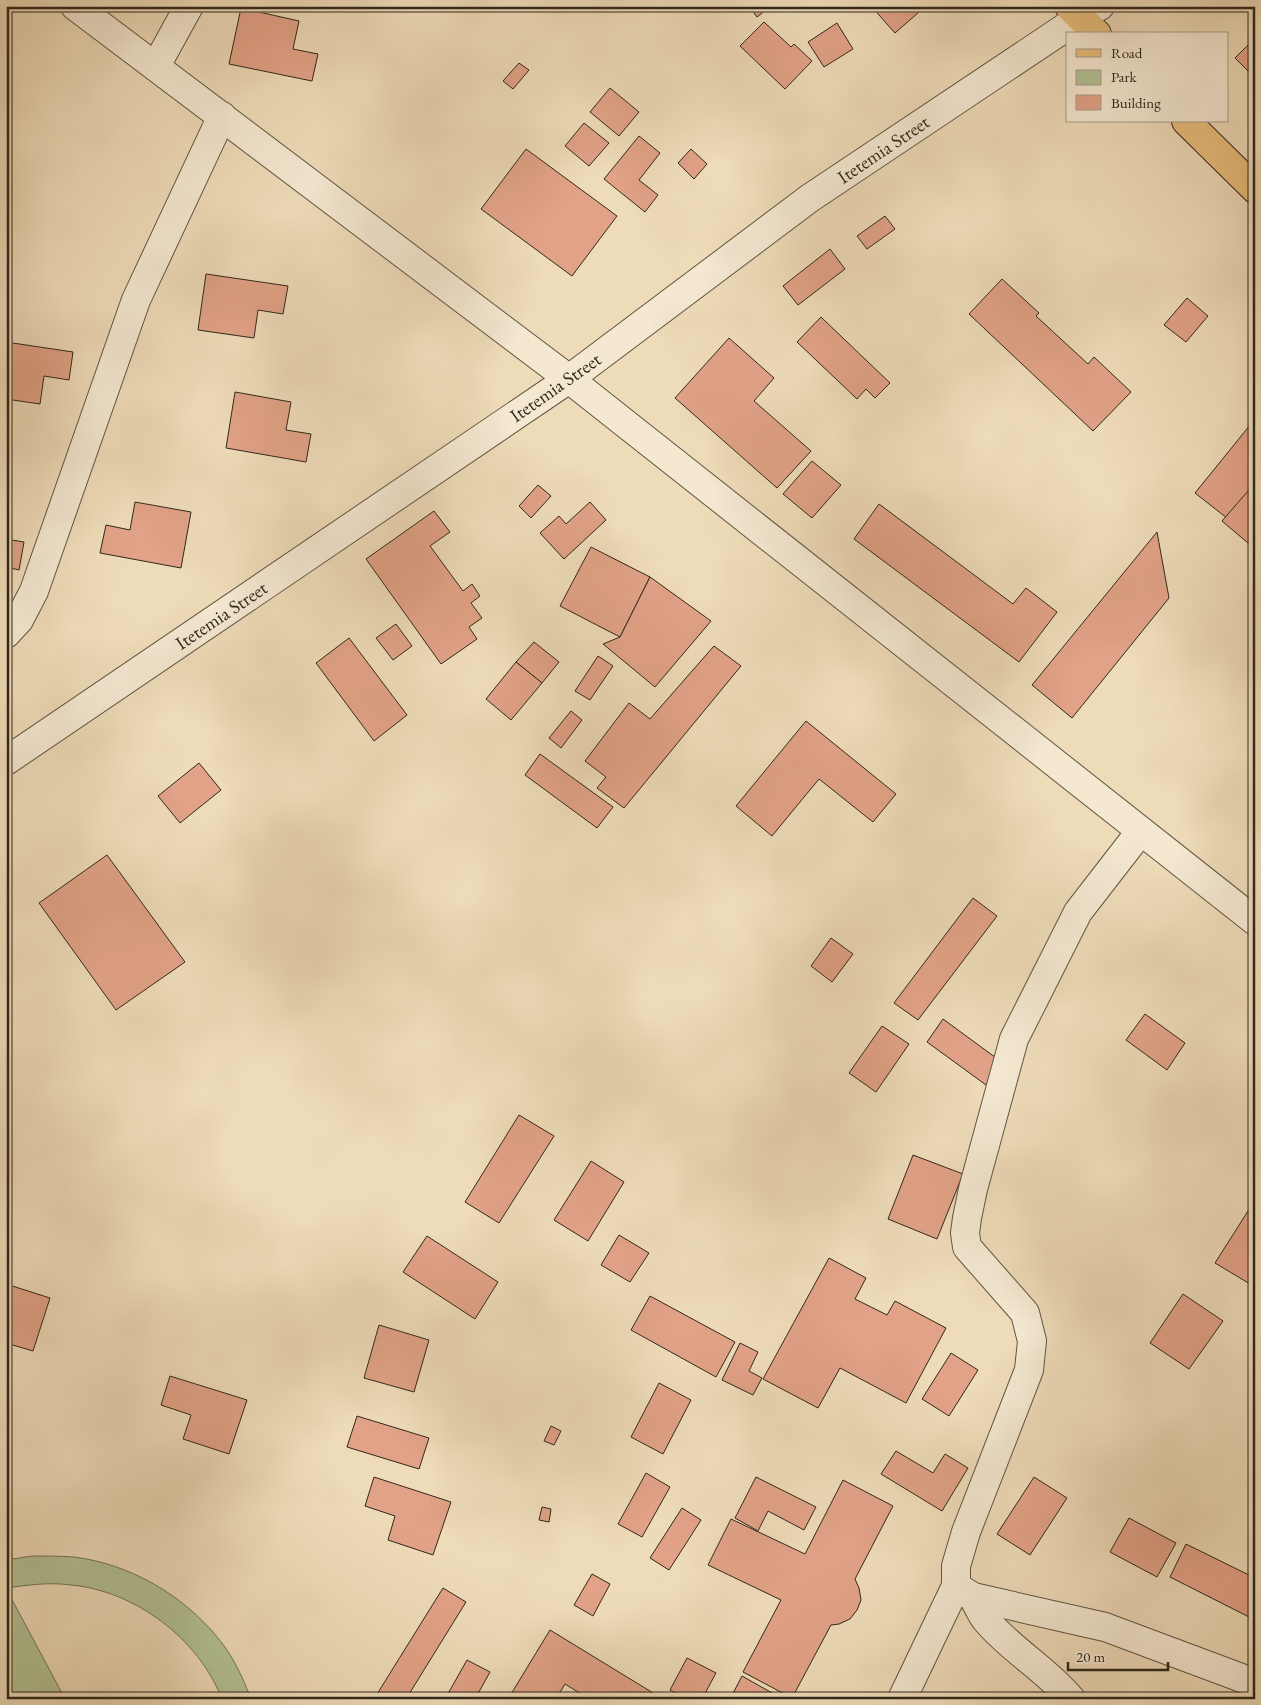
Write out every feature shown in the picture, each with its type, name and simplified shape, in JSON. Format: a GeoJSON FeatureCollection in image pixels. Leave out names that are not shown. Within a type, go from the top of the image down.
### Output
{"type":"FeatureCollection","features":[{"type":"Feature","properties":{"kind":"main road"},"geometry":{"type":"LineString","coordinates":[[1187,122],[1255,189]]}},
{"type":"Feature","properties":{"kind":"street"},"geometry":{"type":"LineString","coordinates":[[75,6],[569,379],[1255,921]]}},
{"type":"Feature","properties":{"kind":"street"},"geometry":{"type":"LineString","coordinates":[[156,66],[189,6]]}},
{"type":"Feature","properties":{"kind":"street","name":"Itetemia Street"},"geometry":{"type":"LineString","coordinates":[[6,761],[569,379],[810,198],[1087,16]]}},
{"type":"Feature","properties":{"kind":"street"},"geometry":{"type":"LineString","coordinates":[[6,634],[20,620],[34,591],[136,300],[222,116]]}},
{"type":"Feature","properties":{"kind":"street"},"geometry":{"type":"LineString","coordinates":[[1071,1699],[1005,1640],[985,1619],[965,1591],[956,1566],[964,1540],[1029,1370],[1032,1341],[1025,1313],[967,1247],[965,1232],[973,1189],[1014,1039],[1078,912],[1140,832]]}},
{"type":"Feature","properties":{"kind":"street"},"geometry":{"type":"LineString","coordinates":[[965,1591],[1105,1627],[1255,1683]]}},
{"type":"Feature","properties":{"kind":"street"},"geometry":{"type":"LineString","coordinates":[[902,1699],[965,1591]]}},
{"type":"Feature","properties":{"kind":"green space"},"geometry":{"type":"Polygon","coordinates":[[[32,1556],[74,1557],[95,1561],[135,1574],[172,1595],[204,1622],[218,1638],[237,1667],[251,1699],[222,1699],[211,1677],[197,1656],[181,1638],[162,1621],[118,1597],[95,1589],[63,1584],[38,1584],[6,1588],[6,1560],[32,1556]]]}},
{"type":"Feature","properties":{"kind":"green space"},"geometry":{"type":"Polygon","coordinates":[[[8,1592],[65,1699],[6,1699],[6,1593],[8,1592]]]}},
{"type":"Feature","properties":{"kind":"building"},"geometry":{"type":"Polygon","coordinates":[[[749,6],[771,6],[757,17],[749,6]]]}},
{"type":"Feature","properties":{"kind":"building"},"geometry":{"type":"Polygon","coordinates":[[[871,6],[926,6],[895,33],[871,6]]]}},
{"type":"Feature","properties":{"kind":"building"},"geometry":{"type":"Polygon","coordinates":[[[241,8],[299,21],[293,49],[318,54],[312,81],[229,64],[241,8]]]}},
{"type":"Feature","properties":{"kind":"building"},"geometry":{"type":"Polygon","coordinates":[[[764,22],[791,47],[794,44],[812,61],[785,89],[740,46],[764,22]]]}},
{"type":"Feature","properties":{"kind":"building"},"geometry":{"type":"Polygon","coordinates":[[[837,23],[853,49],[824,67],[808,42],[837,23]]]}},
{"type":"Feature","properties":{"kind":"building"},"geometry":{"type":"Polygon","coordinates":[[[1255,38],[1255,78],[1235,58],[1255,38]]]}},
{"type":"Feature","properties":{"kind":"building"},"geometry":{"type":"Polygon","coordinates":[[[519,63],[529,70],[513,89],[503,81],[519,63]]]}},
{"type":"Feature","properties":{"kind":"building"},"geometry":{"type":"Polygon","coordinates":[[[610,88],[639,112],[619,136],[590,112],[610,88]]]}},
{"type":"Feature","properties":{"kind":"building"},"geometry":{"type":"Polygon","coordinates":[[[584,123],[609,143],[589,166],[565,146],[584,123]]]}},
{"type":"Feature","properties":{"kind":"building"},"geometry":{"type":"Polygon","coordinates":[[[639,136],[660,153],[639,180],[658,195],[645,212],[604,179],[639,136]]]}},
{"type":"Feature","properties":{"kind":"building"},"geometry":{"type":"Polygon","coordinates":[[[526,149],[617,216],[572,276],[481,209],[526,149]]]}},
{"type":"Feature","properties":{"kind":"building"},"geometry":{"type":"Polygon","coordinates":[[[691,149],[707,164],[694,179],[678,163],[691,149]]]}},
{"type":"Feature","properties":{"kind":"building"},"geometry":{"type":"Polygon","coordinates":[[[885,216],[895,229],[867,249],[857,236],[885,216]]]}},
{"type":"Feature","properties":{"kind":"building"},"geometry":{"type":"Polygon","coordinates":[[[830,249],[845,269],[798,305],[783,286],[830,249]]]}},
{"type":"Feature","properties":{"kind":"building"},"geometry":{"type":"Polygon","coordinates":[[[206,274],[288,286],[283,314],[258,310],[254,338],[198,330],[206,274]]]}},
{"type":"Feature","properties":{"kind":"building"},"geometry":{"type":"Polygon","coordinates":[[[1002,279],[1039,313],[1036,316],[1088,364],[1094,357],[1131,392],[1093,431],[969,314],[1002,279]]]}},
{"type":"Feature","properties":{"kind":"building"},"geometry":{"type":"Polygon","coordinates":[[[1187,298],[1208,316],[1186,342],[1164,325],[1187,298]]]}},
{"type":"Feature","properties":{"kind":"building"},"geometry":{"type":"Polygon","coordinates":[[[821,317],[890,383],[875,398],[866,389],[857,399],[797,342],[821,317]]]}},
{"type":"Feature","properties":{"kind":"building"},"geometry":{"type":"Polygon","coordinates":[[[729,338],[774,378],[754,401],[811,451],[777,488],[675,398],[729,338]]]}},
{"type":"Feature","properties":{"kind":"building"},"geometry":{"type":"Polygon","coordinates":[[[6,342],[73,352],[69,380],[44,376],[40,404],[6,399],[6,342]]]}},
{"type":"Feature","properties":{"kind":"building"},"geometry":{"type":"Polygon","coordinates":[[[235,392],[291,402],[286,430],[311,434],[306,462],[226,448],[235,392]]]}},
{"type":"Feature","properties":{"kind":"building"},"geometry":{"type":"Polygon","coordinates":[[[1255,419],[1255,493],[1232,522],[1195,493],[1255,419]]]}},
{"type":"Feature","properties":{"kind":"building"},"geometry":{"type":"Polygon","coordinates":[[[812,461],[841,485],[812,518],[783,494],[812,461]]]}},
{"type":"Feature","properties":{"kind":"building"},"geometry":{"type":"Polygon","coordinates":[[[1255,483],[1255,549],[1222,521],[1255,483]]]}},
{"type":"Feature","properties":{"kind":"building"},"geometry":{"type":"Polygon","coordinates":[[[538,485],[551,496],[531,518],[519,506],[538,485]]]}},
{"type":"Feature","properties":{"kind":"building"},"geometry":{"type":"Polygon","coordinates":[[[135,502],[191,512],[181,568],[100,553],[106,525],[130,530],[135,502]]]}},
{"type":"Feature","properties":{"kind":"building"},"geometry":{"type":"Polygon","coordinates":[[[590,502],[606,520],[564,559],[540,533],[559,516],[566,524],[590,502]]]}},
{"type":"Feature","properties":{"kind":"building"},"geometry":{"type":"Polygon","coordinates":[[[879,504],[1013,604],[1026,588],[1057,612],[1019,662],[854,539],[879,504]]]}},
{"type":"Feature","properties":{"kind":"building"},"geometry":{"type":"Polygon","coordinates":[[[434,511],[450,532],[430,546],[463,591],[472,584],[480,596],[471,603],[482,618],[469,627],[477,639],[441,664],[366,559],[434,511]]]}},
{"type":"Feature","properties":{"kind":"building"},"geometry":{"type":"Polygon","coordinates":[[[1157,532],[1169,598],[1072,718],[1032,685],[1157,532]]]}},
{"type":"Feature","properties":{"kind":"building"},"geometry":{"type":"Polygon","coordinates":[[[6,539],[24,542],[19,570],[6,567],[6,539]]]}},
{"type":"Feature","properties":{"kind":"building"},"geometry":{"type":"Polygon","coordinates":[[[591,547],[650,577],[620,637],[560,606],[591,547]]]}},
{"type":"Feature","properties":{"kind":"building"},"geometry":{"type":"Polygon","coordinates":[[[650,577],[711,621],[655,687],[603,644],[620,637],[650,577]]]}},
{"type":"Feature","properties":{"kind":"building"},"geometry":{"type":"Polygon","coordinates":[[[396,624],[412,646],[393,660],[376,638],[396,624]]]}},
{"type":"Feature","properties":{"kind":"building"},"geometry":{"type":"Polygon","coordinates":[[[349,638],[407,715],[374,741],[316,663],[349,638]]]}},
{"type":"Feature","properties":{"kind":"building"},"geometry":{"type":"Polygon","coordinates":[[[534,642],[559,662],[542,683],[516,662],[534,642]]]}},
{"type":"Feature","properties":{"kind":"building"},"geometry":{"type":"Polygon","coordinates":[[[714,646],[741,666],[624,808],[597,788],[606,777],[585,761],[629,703],[650,719],[714,646]]]}},
{"type":"Feature","properties":{"kind":"building"},"geometry":{"type":"Polygon","coordinates":[[[598,656],[613,666],[590,700],[575,691],[598,656]]]}},
{"type":"Feature","properties":{"kind":"building"},"geometry":{"type":"Polygon","coordinates":[[[516,662],[542,683],[511,720],[486,699],[516,662]]]}},
{"type":"Feature","properties":{"kind":"building"},"geometry":{"type":"Polygon","coordinates":[[[571,711],[582,720],[561,748],[549,738],[571,711]]]}},
{"type":"Feature","properties":{"kind":"building"},"geometry":{"type":"Polygon","coordinates":[[[806,721],[896,794],[873,822],[819,779],[772,836],[736,806],[806,721]]]}},
{"type":"Feature","properties":{"kind":"building"},"geometry":{"type":"Polygon","coordinates":[[[540,754],[613,807],[597,828],[525,775],[540,754]]]}},
{"type":"Feature","properties":{"kind":"building"},"geometry":{"type":"Polygon","coordinates":[[[199,763],[221,790],[180,823],[158,796],[199,763]]]}},
{"type":"Feature","properties":{"kind":"building"},"geometry":{"type":"Polygon","coordinates":[[[107,855],[185,962],[116,1010],[39,903],[107,855]]]}},
{"type":"Feature","properties":{"kind":"building"},"geometry":{"type":"Polygon","coordinates":[[[973,898],[997,916],[918,1020],[894,1003],[973,898]]]}},
{"type":"Feature","properties":{"kind":"building"},"geometry":{"type":"Polygon","coordinates":[[[831,938],[853,954],[832,982],[811,966],[831,938]]]}},
{"type":"Feature","properties":{"kind":"building"},"geometry":{"type":"Polygon","coordinates":[[[1145,1014],[1185,1043],[1167,1070],[1126,1040],[1145,1014]]]}},
{"type":"Feature","properties":{"kind":"building"},"geometry":{"type":"Polygon","coordinates":[[[943,1019],[1003,1063],[986,1085],[927,1042],[943,1019]]]}},
{"type":"Feature","properties":{"kind":"building"},"geometry":{"type":"Polygon","coordinates":[[[882,1026],[909,1044],[876,1092],[849,1073],[882,1026]]]}},
{"type":"Feature","properties":{"kind":"building"},"geometry":{"type":"Polygon","coordinates":[[[519,1115],[554,1136],[499,1223],[465,1202],[519,1115]]]}},
{"type":"Feature","properties":{"kind":"building"},"geometry":{"type":"Polygon","coordinates":[[[913,1155],[963,1174],[937,1239],[888,1219],[913,1155]]]}},
{"type":"Feature","properties":{"kind":"building"},"geometry":{"type":"Polygon","coordinates":[[[591,1161],[624,1182],[588,1241],[554,1220],[591,1161]]]}},
{"type":"Feature","properties":{"kind":"building"},"geometry":{"type":"Polygon","coordinates":[[[1248,1211],[1255,1215],[1255,1287],[1215,1263],[1248,1211]]]}},
{"type":"Feature","properties":{"kind":"building"},"geometry":{"type":"Polygon","coordinates":[[[619,1235],[649,1253],[630,1282],[601,1265],[619,1235]]]}},
{"type":"Feature","properties":{"kind":"building"},"geometry":{"type":"Polygon","coordinates":[[[427,1236],[498,1282],[475,1319],[403,1272],[427,1236]]]}},
{"type":"Feature","properties":{"kind":"building"},"geometry":{"type":"Polygon","coordinates":[[[829,1258],[866,1278],[855,1299],[887,1315],[895,1301],[946,1328],[906,1403],[840,1368],[818,1408],[763,1379],[829,1258]]]}},
{"type":"Feature","properties":{"kind":"building"},"geometry":{"type":"Polygon","coordinates":[[[6,1284],[50,1298],[33,1351],[6,1343],[6,1284]]]}},
{"type":"Feature","properties":{"kind":"building"},"geometry":{"type":"Polygon","coordinates":[[[1183,1294],[1223,1321],[1189,1369],[1150,1343],[1183,1294]]]}},
{"type":"Feature","properties":{"kind":"building"},"geometry":{"type":"Polygon","coordinates":[[[650,1296],[735,1342],[716,1377],[631,1330],[650,1296]]]}},
{"type":"Feature","properties":{"kind":"building"},"geometry":{"type":"Polygon","coordinates":[[[379,1325],[429,1340],[414,1392],[364,1378],[379,1325]]]}},
{"type":"Feature","properties":{"kind":"building"},"geometry":{"type":"Polygon","coordinates":[[[740,1343],[758,1352],[749,1371],[762,1378],[753,1395],[722,1380],[740,1343]]]}},
{"type":"Feature","properties":{"kind":"building"},"geometry":{"type":"Polygon","coordinates":[[[951,1353],[978,1370],[949,1416],[922,1399],[951,1353]]]}},
{"type":"Feature","properties":{"kind":"building"},"geometry":{"type":"Polygon","coordinates":[[[170,1376],[247,1400],[229,1454],[183,1439],[191,1415],[161,1405],[170,1376]]]}},
{"type":"Feature","properties":{"kind":"building"},"geometry":{"type":"Polygon","coordinates":[[[659,1383],[691,1400],[663,1454],[631,1437],[659,1383]]]}},
{"type":"Feature","properties":{"kind":"building"},"geometry":{"type":"Polygon","coordinates":[[[357,1416],[429,1438],[419,1469],[347,1447],[357,1416]]]}},
{"type":"Feature","properties":{"kind":"building"},"geometry":{"type":"Polygon","coordinates":[[[551,1426],[561,1431],[554,1445],[544,1441],[551,1426]]]}},
{"type":"Feature","properties":{"kind":"building"},"geometry":{"type":"Polygon","coordinates":[[[896,1451],[933,1473],[945,1454],[968,1468],[942,1511],[881,1474],[896,1451]]]}},
{"type":"Feature","properties":{"kind":"building"},"geometry":{"type":"Polygon","coordinates":[[[646,1473],[670,1487],[642,1537],[618,1524],[646,1473]]]}},
{"type":"Feature","properties":{"kind":"building"},"geometry":{"type":"Polygon","coordinates":[[[374,1477],[451,1502],[433,1555],[388,1540],[395,1516],[365,1506],[374,1477]]]}},
{"type":"Feature","properties":{"kind":"building"},"geometry":{"type":"Polygon","coordinates":[[[756,1477],[816,1507],[804,1530],[768,1511],[758,1531],[735,1518],[756,1477]]]}},
{"type":"Feature","properties":{"kind":"building"},"geometry":{"type":"Polygon","coordinates":[[[1034,1477],[1067,1498],[1030,1555],[997,1534],[1034,1477]]]}},
{"type":"Feature","properties":{"kind":"building"},"geometry":{"type":"Polygon","coordinates":[[[843,1480],[893,1506],[855,1579],[861,1600],[857,1610],[850,1619],[831,1625],[792,1698],[743,1672],[781,1600],[708,1565],[731,1519],[805,1554],[843,1480]]]}},
{"type":"Feature","properties":{"kind":"building"},"geometry":{"type":"Polygon","coordinates":[[[542,1507],[551,1509],[549,1522],[539,1520],[542,1507]]]}},
{"type":"Feature","properties":{"kind":"building"},"geometry":{"type":"Polygon","coordinates":[[[682,1508],[701,1520],[669,1570],[650,1558],[682,1508]]]}},
{"type":"Feature","properties":{"kind":"building"},"geometry":{"type":"Polygon","coordinates":[[[1129,1518],[1176,1543],[1157,1577],[1110,1552],[1129,1518]]]}},
{"type":"Feature","properties":{"kind":"building"},"geometry":{"type":"Polygon","coordinates":[[[1186,1544],[1255,1578],[1255,1620],[1170,1577],[1186,1544]]]}},
{"type":"Feature","properties":{"kind":"building"},"geometry":{"type":"Polygon","coordinates":[[[592,1574],[610,1584],[593,1616],[574,1605],[592,1574]]]}},
{"type":"Feature","properties":{"kind":"building"},"geometry":{"type":"Polygon","coordinates":[[[443,1588],[466,1602],[406,1699],[374,1699],[443,1588]]]}},
{"type":"Feature","properties":{"kind":"building"},"geometry":{"type":"Polygon","coordinates":[[[550,1630],[663,1699],[589,1699],[565,1684],[556,1699],[508,1699],[550,1630]]]}},
{"type":"Feature","properties":{"kind":"building"},"geometry":{"type":"Polygon","coordinates":[[[687,1658],[716,1673],[702,1699],[686,1699],[670,1690],[687,1658]]]}},
{"type":"Feature","properties":{"kind":"building"},"geometry":{"type":"Polygon","coordinates":[[[467,1660],[490,1672],[475,1699],[445,1699],[467,1660]]]}},
{"type":"Feature","properties":{"kind":"building"},"geometry":{"type":"Polygon","coordinates":[[[742,1676],[774,1694],[771,1699],[730,1699],[742,1676]]]}}]}
